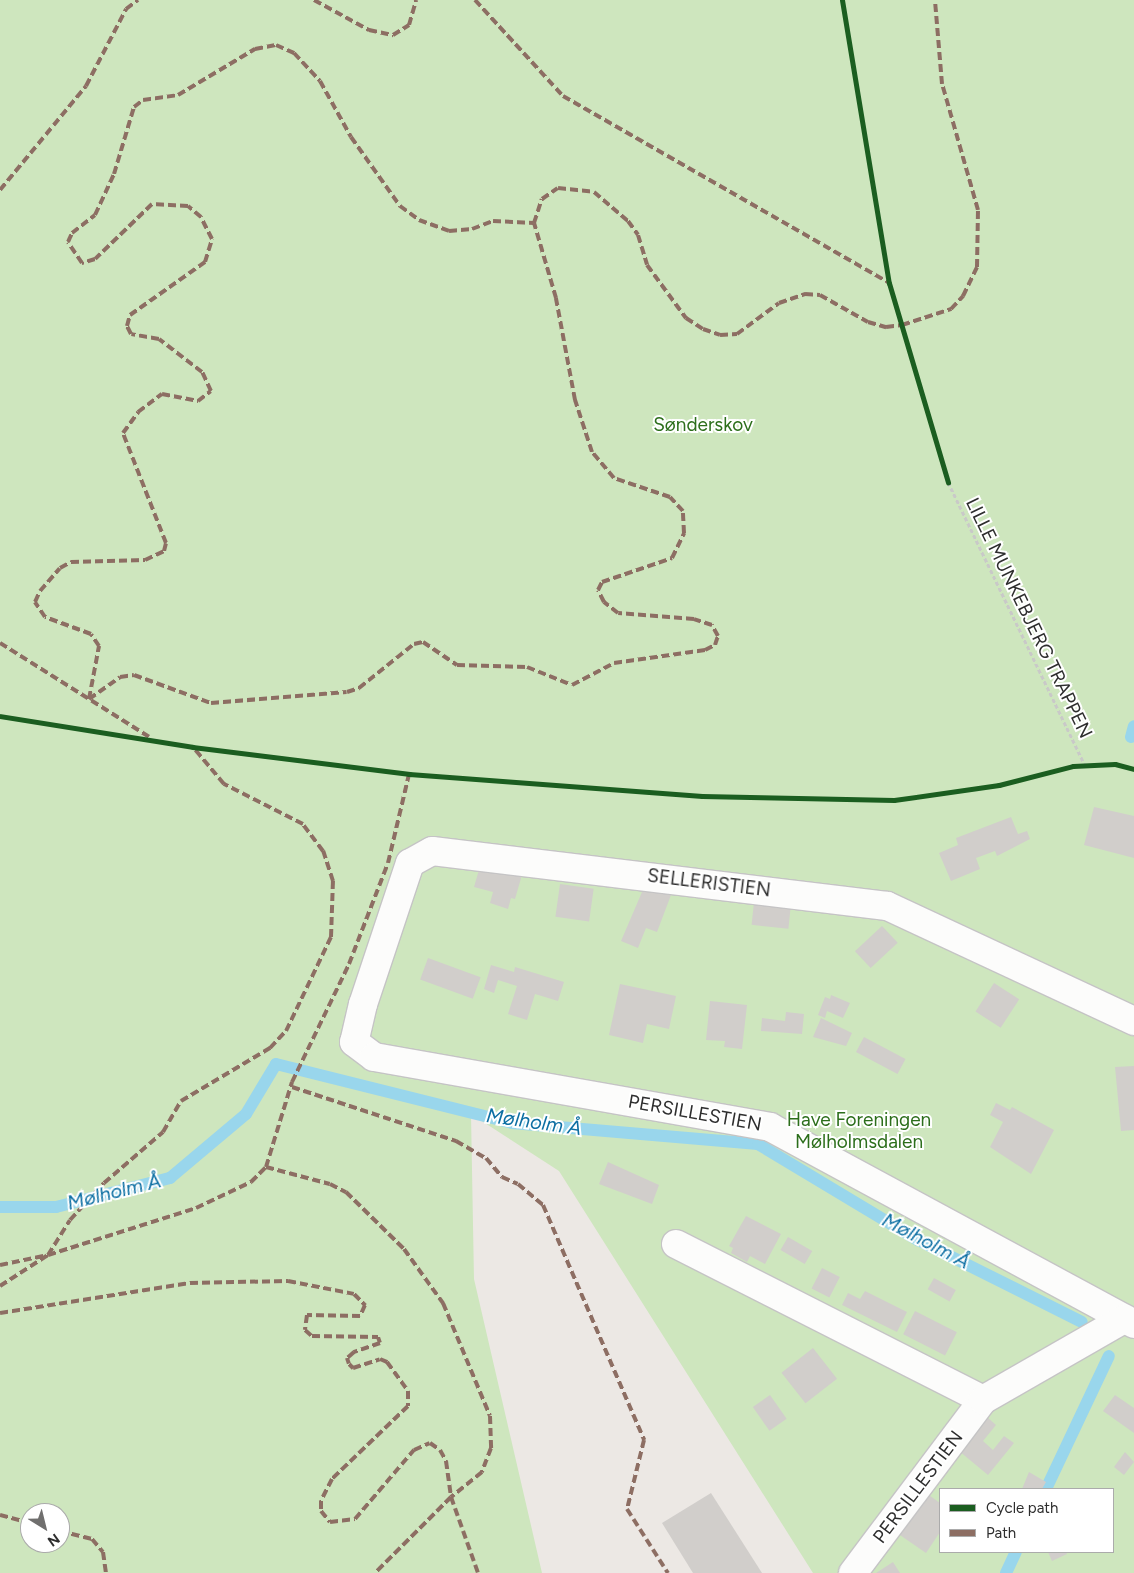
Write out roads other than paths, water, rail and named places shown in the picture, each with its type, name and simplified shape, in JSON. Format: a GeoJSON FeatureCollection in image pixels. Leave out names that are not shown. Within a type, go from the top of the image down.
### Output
{"type":"FeatureCollection","features":[{"type":"Feature","properties":{"kind":"lane","name":"SELLERISTIEN"},"geometry":{"type":"LineString","coordinates":[[363,1004],[410,863],[432,850],[887,906],[1134,1021]]}},
{"type":"Feature","properties":{"kind":"lane","name":"PERSILLESTIEN"},"geometry":{"type":"LineString","coordinates":[[363,1004],[354,1042],[374,1057],[770,1126],[1129,1322]]}},
{"type":"Feature","properties":{"kind":"lane"},"geometry":{"type":"LineString","coordinates":[[676,1244],[982,1400]]}},
{"type":"Feature","properties":{"kind":"lane","name":"PERSILLESTIEN"},"geometry":{"type":"LineString","coordinates":[[853,1573],[982,1400],[1129,1322]]}},
{"type":"Feature","properties":{"kind":"waterway"},"geometry":{"type":"LineString","coordinates":[[1131,737],[1134,726]]}},
{"type":"Feature","properties":{"kind":"waterway","name":"Mølholm Å"},"geometry":{"type":"LineString","coordinates":[[0,1207],[56,1207],[170,1178],[246,1114],[276,1064],[512,1123],[758,1144],[918,1240],[1082,1322]]}},
{"type":"Feature","properties":{"kind":"waterway","name":"Mølholm Å"},"geometry":{"type":"LineString","coordinates":[[1046,1488],[1109,1356]]}},
{"type":"Feature","properties":{"kind":"waterway","name":"Mølholm Å"},"geometry":{"type":"LineString","coordinates":[[1006,1573],[1016,1553]]}},
{"type":"Feature","properties":{"kind":"park label","name":"Sønderskov"},"geometry":{"type":"Point","coordinates":[703,425]}},
{"type":"Feature","properties":{"kind":"park label","name":"Have Foreningen Mølholmsdalen"},"geometry":{"type":"Point","coordinates":[859,1131]}}]}
